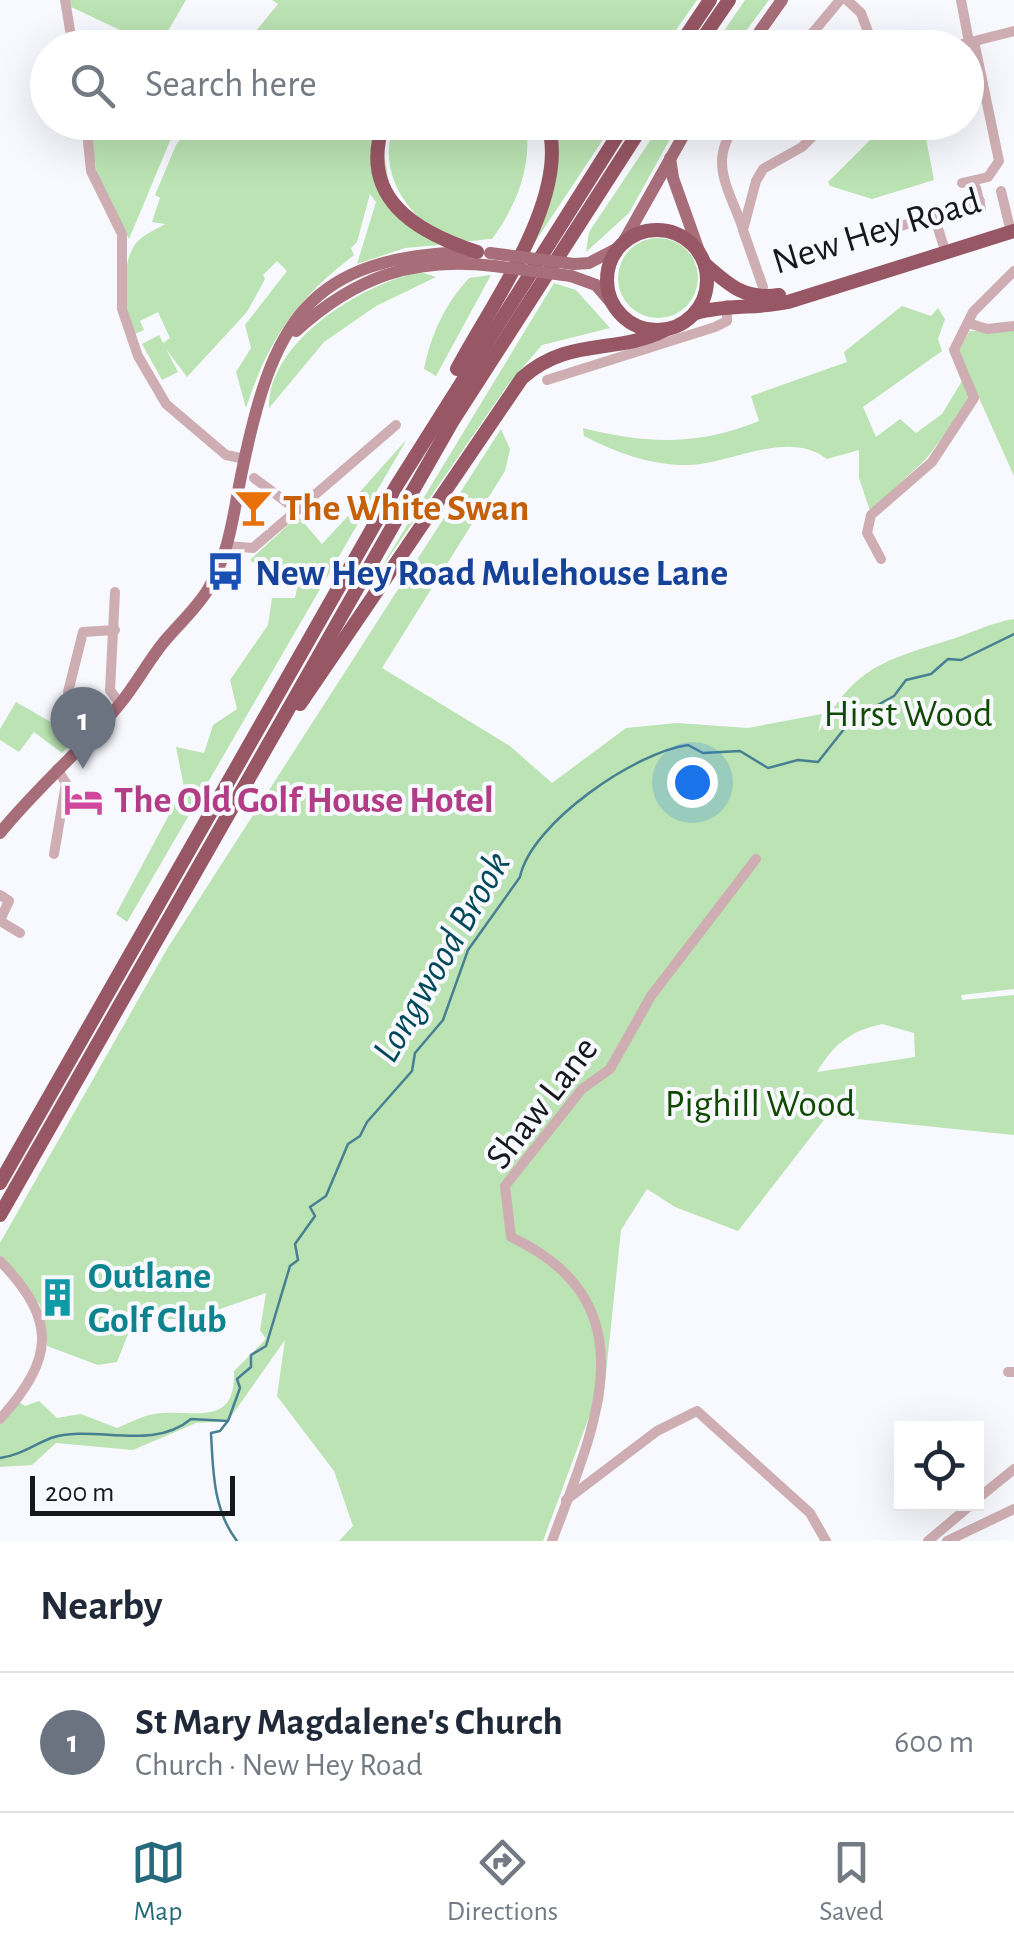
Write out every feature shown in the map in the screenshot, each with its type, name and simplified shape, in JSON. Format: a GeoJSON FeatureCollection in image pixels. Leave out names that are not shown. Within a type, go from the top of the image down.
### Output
{"type":"FeatureCollection","features":[{"type":"Feature","properties":{"kind":"highway"},"geometry":{"type":"LineString","coordinates":[[690,30],[710,0]]}},
{"type":"Feature","properties":{"kind":"highway"},"geometry":{"type":"LineString","coordinates":[[708,30],[729,0]]}},
{"type":"Feature","properties":{"kind":"highway"},"geometry":{"type":"LineString","coordinates":[[379,140],[379,170],[398,210],[420,230],[487,257]]}},
{"type":"Feature","properties":{"kind":"highway"},"geometry":{"type":"LineString","coordinates":[[0,1183],[397,485],[538,216],[553,162],[550,140]]}},
{"type":"Feature","properties":{"kind":"highway"},"geometry":{"type":"LineString","coordinates":[[397,485],[615,140]]}},
{"type":"Feature","properties":{"kind":"highway"},"geometry":{"type":"LineString","coordinates":[[0,1216],[452,422],[633,140]]}},
{"type":"Feature","properties":{"kind":"highway","name":"New Hey Road"},"geometry":{"type":"LineString","coordinates":[[703,258],[724,283],[755,297],[790,294],[943,244],[1013,229]]}},
{"type":"Feature","properties":{"kind":"highway","name":"New Hey Road"},"geometry":{"type":"LineString","coordinates":[[696,313],[727,305],[759,308],[1013,229]]}},
{"type":"Feature","properties":{"kind":"highway"},"geometry":{"type":"LineString","coordinates":[[234,802],[522,378],[566,350],[647,339],[666,330],[696,313],[706,295],[703,258],[668,230],[638,233],[621,244],[607,274],[614,306],[634,325],[666,330]]}},
{"type":"Feature","properties":{"kind":"highway"},"geometry":{"type":"LineString","coordinates":[[724,283],[727,305]]}},
{"type":"Feature","properties":{"kind":"main road"},"geometry":{"type":"LineString","coordinates":[[761,30],[782,0]]}},
{"type":"Feature","properties":{"kind":"main road"},"geometry":{"type":"LineString","coordinates":[[572,270],[621,244],[680,140]]}},
{"type":"Feature","properties":{"kind":"main road"},"geometry":{"type":"LineString","coordinates":[[670,155],[673,178],[703,258]]}},
{"type":"Feature","properties":{"kind":"main road"},"geometry":{"type":"LineString","coordinates":[[0,833],[120,704],[154,655],[204,596],[228,546],[258,394],[304,309],[332,284],[409,255],[487,257],[572,270],[596,285],[614,306]]}},
{"type":"Feature","properties":{"kind":"main road"},"geometry":{"type":"LineString","coordinates":[[284,342],[324,305],[370,278],[424,263],[487,257]]}},
{"type":"Feature","properties":{"kind":"street"},"geometry":{"type":"LineString","coordinates":[[65,0],[71,30]]}},
{"type":"Feature","properties":{"kind":"street"},"geometry":{"type":"LineString","coordinates":[[816,30],[844,0],[860,12],[867,30]]}},
{"type":"Feature","properties":{"kind":"street"},"geometry":{"type":"LineString","coordinates":[[960,0],[969,30]]}},
{"type":"Feature","properties":{"kind":"street"},"geometry":{"type":"LineString","coordinates":[[984,38],[1014,31]]}},
{"type":"Feature","properties":{"kind":"street"},"geometry":{"type":"LineString","coordinates":[[962,183],[988,177],[998,162],[984,97]]}},
{"type":"Feature","properties":{"kind":"street"},"geometry":{"type":"LineString","coordinates":[[88,140],[91,171],[117,222],[124,249],[122,309],[155,390],[226,455],[245,459]]}},
{"type":"Feature","properties":{"kind":"street"},"geometry":{"type":"LineString","coordinates":[[725,140],[719,159],[763,288]]}},
{"type":"Feature","properties":{"kind":"street"},"geometry":{"type":"LineString","coordinates":[[743,230],[763,170],[809,140]]}},
{"type":"Feature","properties":{"kind":"street"},"geometry":{"type":"LineString","coordinates":[[887,215],[888,230],[981,205],[976,188]]}},
{"type":"Feature","properties":{"kind":"street"},"geometry":{"type":"LineString","coordinates":[[1002,191],[1013,229]]}},
{"type":"Feature","properties":{"kind":"street"},"geometry":{"type":"LineString","coordinates":[[934,216],[943,244]]}},
{"type":"Feature","properties":{"kind":"street"},"geometry":{"type":"LineString","coordinates":[[881,559],[867,533],[871,515],[932,462],[974,398],[954,350],[968,323],[1014,271]]}},
{"type":"Feature","properties":{"kind":"street"},"geometry":{"type":"LineString","coordinates":[[548,380],[715,327],[727,320],[727,305]]}},
{"type":"Feature","properties":{"kind":"street"},"geometry":{"type":"LineString","coordinates":[[968,323],[987,329],[1014,326]]}},
{"type":"Feature","properties":{"kind":"street"},"geometry":{"type":"LineString","coordinates":[[228,546],[252,548],[396,425]]}},
{"type":"Feature","properties":{"kind":"street"},"geometry":{"type":"LineString","coordinates":[[254,478],[296,510]]}},
{"type":"Feature","properties":{"kind":"street"},"geometry":{"type":"LineString","coordinates":[[115,592],[110,690],[120,704]]}},
{"type":"Feature","properties":{"kind":"street"},"geometry":{"type":"LineString","coordinates":[[76,699],[68,692],[84,632],[114,630]]}},
{"type":"Feature","properties":{"kind":"street"},"geometry":{"type":"LineString","coordinates":[[54,854],[66,783],[57,769]]}},
{"type":"Feature","properties":{"kind":"street","name":"Shaw Lane"},"geometry":{"type":"LineString","coordinates":[[566,1500],[600,1394],[600,1328],[558,1264],[510,1236],[505,1186],[582,1089],[610,1069],[651,996],[756,859]]}},
{"type":"Feature","properties":{"kind":"street"},"geometry":{"type":"LineString","coordinates":[[0,894],[9,902],[0,920],[20,933]]}},
{"type":"Feature","properties":{"kind":"street"},"geometry":{"type":"LineString","coordinates":[[0,1261],[22,1284],[35,1307],[45,1348],[36,1372],[0,1419]]}},
{"type":"Feature","properties":{"kind":"street"},"geometry":{"type":"LineString","coordinates":[[552,1541],[566,1500],[657,1431],[697,1412],[810,1512],[826,1541]]}},
{"type":"Feature","properties":{"kind":"street"},"geometry":{"type":"LineString","coordinates":[[984,1493],[1014,1469]]}},
{"type":"Feature","properties":{"kind":"street"},"geometry":{"type":"LineString","coordinates":[[947,1541],[1014,1509]]}},
{"type":"Feature","properties":{"kind":"street"},"geometry":{"type":"LineString","coordinates":[[928,1541],[962,1511]]}},
{"type":"Feature","properties":{"kind":"green space"},"geometry":{"type":"Polygon","coordinates":[[[68,0],[186,0],[168,30],[120,30],[69,6],[68,0]]]}},
{"type":"Feature","properties":{"kind":"green space"},"geometry":{"type":"Polygon","coordinates":[[[272,0],[697,0],[676,30],[257,30],[278,4],[272,0]]]}},
{"type":"Feature","properties":{"kind":"green space"},"geometry":{"type":"Polygon","coordinates":[[[745,0],[769,0],[747,30],[725,30],[745,0]]]}},
{"type":"Feature","properties":{"kind":"green space"},"geometry":{"type":"Polygon","coordinates":[[[92,140],[171,140],[129,239],[98,180],[92,140]]]}},
{"type":"Feature","properties":{"kind":"green space"},"geometry":{"type":"Polygon","coordinates":[[[180,140],[382,140],[394,214],[439,245],[405,248],[357,264],[376,202],[370,194],[357,242],[351,248],[354,255],[316,288],[287,322],[264,361],[246,408],[236,372],[251,348],[245,325],[287,271],[277,261],[263,275],[265,279],[247,312],[187,377],[166,349],[178,372],[162,380],[142,344],[159,335],[163,343],[170,338],[158,312],[140,321],[144,330],[133,335],[125,287],[132,250],[138,241],[165,224],[152,222],[160,198],[155,195],[180,140]]]}},
{"type":"Feature","properties":{"kind":"green space"},"geometry":{"type":"Polygon","coordinates":[[[527,140],[521,184],[492,239],[464,241],[442,233],[412,210],[393,177],[390,141],[527,140]]]}},
{"type":"Feature","properties":{"kind":"green space"},"geometry":{"type":"Polygon","coordinates":[[[549,140],[603,140],[529,251],[544,210],[549,140]]]}},
{"type":"Feature","properties":{"kind":"green space"},"geometry":{"type":"Polygon","coordinates":[[[651,140],[670,140],[629,213],[586,252],[589,232],[651,140]]]}},
{"type":"Feature","properties":{"kind":"green space"},"geometry":{"type":"Polygon","coordinates":[[[870,140],[926,140],[934,180],[872,199],[830,186],[828,182],[870,140]]]}},
{"type":"Feature","properties":{"kind":"green space"},"geometry":{"type":"Polygon","coordinates":[[[658,238],[673,241],[686,250],[695,263],[695,293],[686,306],[673,315],[658,318],[643,315],[630,306],[621,293],[618,278],[621,263],[630,250],[643,241],[658,238]]]}},
{"type":"Feature","properties":{"kind":"green space"},"geometry":{"type":"Polygon","coordinates":[[[421,272],[436,277],[376,306],[324,342],[269,408],[273,383],[301,338],[347,302],[373,288],[421,272]]]}},
{"type":"Feature","properties":{"kind":"green space"},"geometry":{"type":"Polygon","coordinates":[[[491,275],[436,376],[424,369],[435,332],[453,298],[469,278],[491,275]]]}},
{"type":"Feature","properties":{"kind":"green space"},"geometry":{"type":"Polygon","coordinates":[[[554,283],[576,290],[610,328],[542,345],[507,386],[378,573],[554,283]]]}},
{"type":"Feature","properties":{"kind":"green space"},"geometry":{"type":"Polygon","coordinates":[[[902,306],[931,316],[938,308],[945,319],[938,339],[942,351],[863,407],[876,437],[900,419],[916,433],[942,414],[962,381],[971,399],[926,459],[870,511],[859,478],[859,450],[827,459],[796,447],[779,447],[707,463],[676,465],[635,457],[584,436],[583,428],[672,440],[715,435],[759,421],[751,396],[847,362],[844,352],[902,306]]]}},
{"type":"Feature","properties":{"kind":"green space"},"geometry":{"type":"Polygon","coordinates":[[[970,331],[1014,331],[1014,476],[958,351],[970,331]]]}},
{"type":"Feature","properties":{"kind":"green space","name":"Outlane Golf Club"},"geometry":{"type":"Polygon","coordinates":[[[501,429],[510,449],[505,471],[382,668],[510,746],[552,783],[626,728],[677,723],[748,728],[822,714],[818,733],[844,695],[870,671],[903,655],[1014,619],[1014,989],[961,995],[962,1000],[1014,995],[1014,1135],[827,1116],[738,1231],[675,1207],[647,1189],[621,1230],[603,1402],[589,1417],[543,1541],[339,1541],[353,1526],[334,1471],[277,1396],[285,1340],[228,1421],[196,1423],[133,1450],[56,1443],[32,1465],[0,1467],[0,1423],[19,1402],[25,1406],[39,1401],[57,1418],[81,1414],[117,1428],[154,1414],[209,1412],[228,1402],[234,1371],[266,1339],[260,1330],[266,1293],[191,1319],[134,1319],[117,1362],[98,1365],[47,1346],[40,1305],[0,1259],[0,1243],[167,949],[501,429]],[[882,1024],[861,1031],[837,1046],[817,1072],[915,1057],[914,1033],[882,1024]]]}},
{"type":"Feature","properties":{"kind":"green space"},"geometry":{"type":"Polygon","coordinates":[[[407,439],[127,922],[116,914],[184,787],[176,747],[204,753],[213,725],[237,709],[230,680],[268,625],[272,598],[295,598],[300,575],[283,586],[250,560],[298,516],[322,544],[359,504],[358,494],[407,439]]]}},
{"type":"Feature","properties":{"kind":"green space"},"geometry":{"type":"Polygon","coordinates":[[[16,702],[77,737],[62,753],[34,732],[19,752],[0,740],[0,729],[16,702]]]}},
{"type":"Feature","properties":{"kind":"waterway","name":"Longwood Brook"},"geometry":{"type":"LineString","coordinates":[[0,1458],[67,1435],[141,1436],[176,1429],[191,1419],[228,1421],[240,1388],[237,1379],[251,1367],[251,1355],[266,1346],[290,1266],[298,1260],[295,1244],[315,1216],[310,1207],[326,1196],[348,1144],[360,1136],[367,1122],[412,1071],[415,1053],[443,1020],[468,950],[520,877],[528,856],[564,813],[641,761],[688,745],[703,753],[740,751],[768,768],[798,760],[818,762],[852,719],[894,696],[906,680],[931,674],[948,659],[961,660],[1014,634]]}},
{"type":"Feature","properties":{"kind":"waterway"},"geometry":{"type":"LineString","coordinates":[[227,1422],[220,1431],[211,1433],[213,1461],[219,1503],[237,1541]]}},
{"type":"Feature","properties":{"kind":"place","name":"The White Swan"},"geometry":{"type":"Point","coordinates":[253,507]}},
{"type":"Feature","properties":{"kind":"place","name":"New Hey Road Mulehouse Lane"},"geometry":{"type":"Point","coordinates":[225,572]}},
{"type":"Feature","properties":{"kind":"place","name":"St Mary Magdalene's Church"},"geometry":{"type":"Point","coordinates":[83,769]}},
{"type":"Feature","properties":{"kind":"place","name":"The Old Golf House Hotel"},"geometry":{"type":"Point","coordinates":[84,799]}},
{"type":"Feature","properties":{"kind":"place","name":"Outlane Golf Club"},"geometry":{"type":"Point","coordinates":[58,1297]}},
{"type":"Feature","properties":{"kind":"park label","name":"Hirst Wood"},"geometry":{"type":"Point","coordinates":[908,713]}},
{"type":"Feature","properties":{"kind":"park label","name":"Pighill Wood"},"geometry":{"type":"Point","coordinates":[760,1103]}}]}
